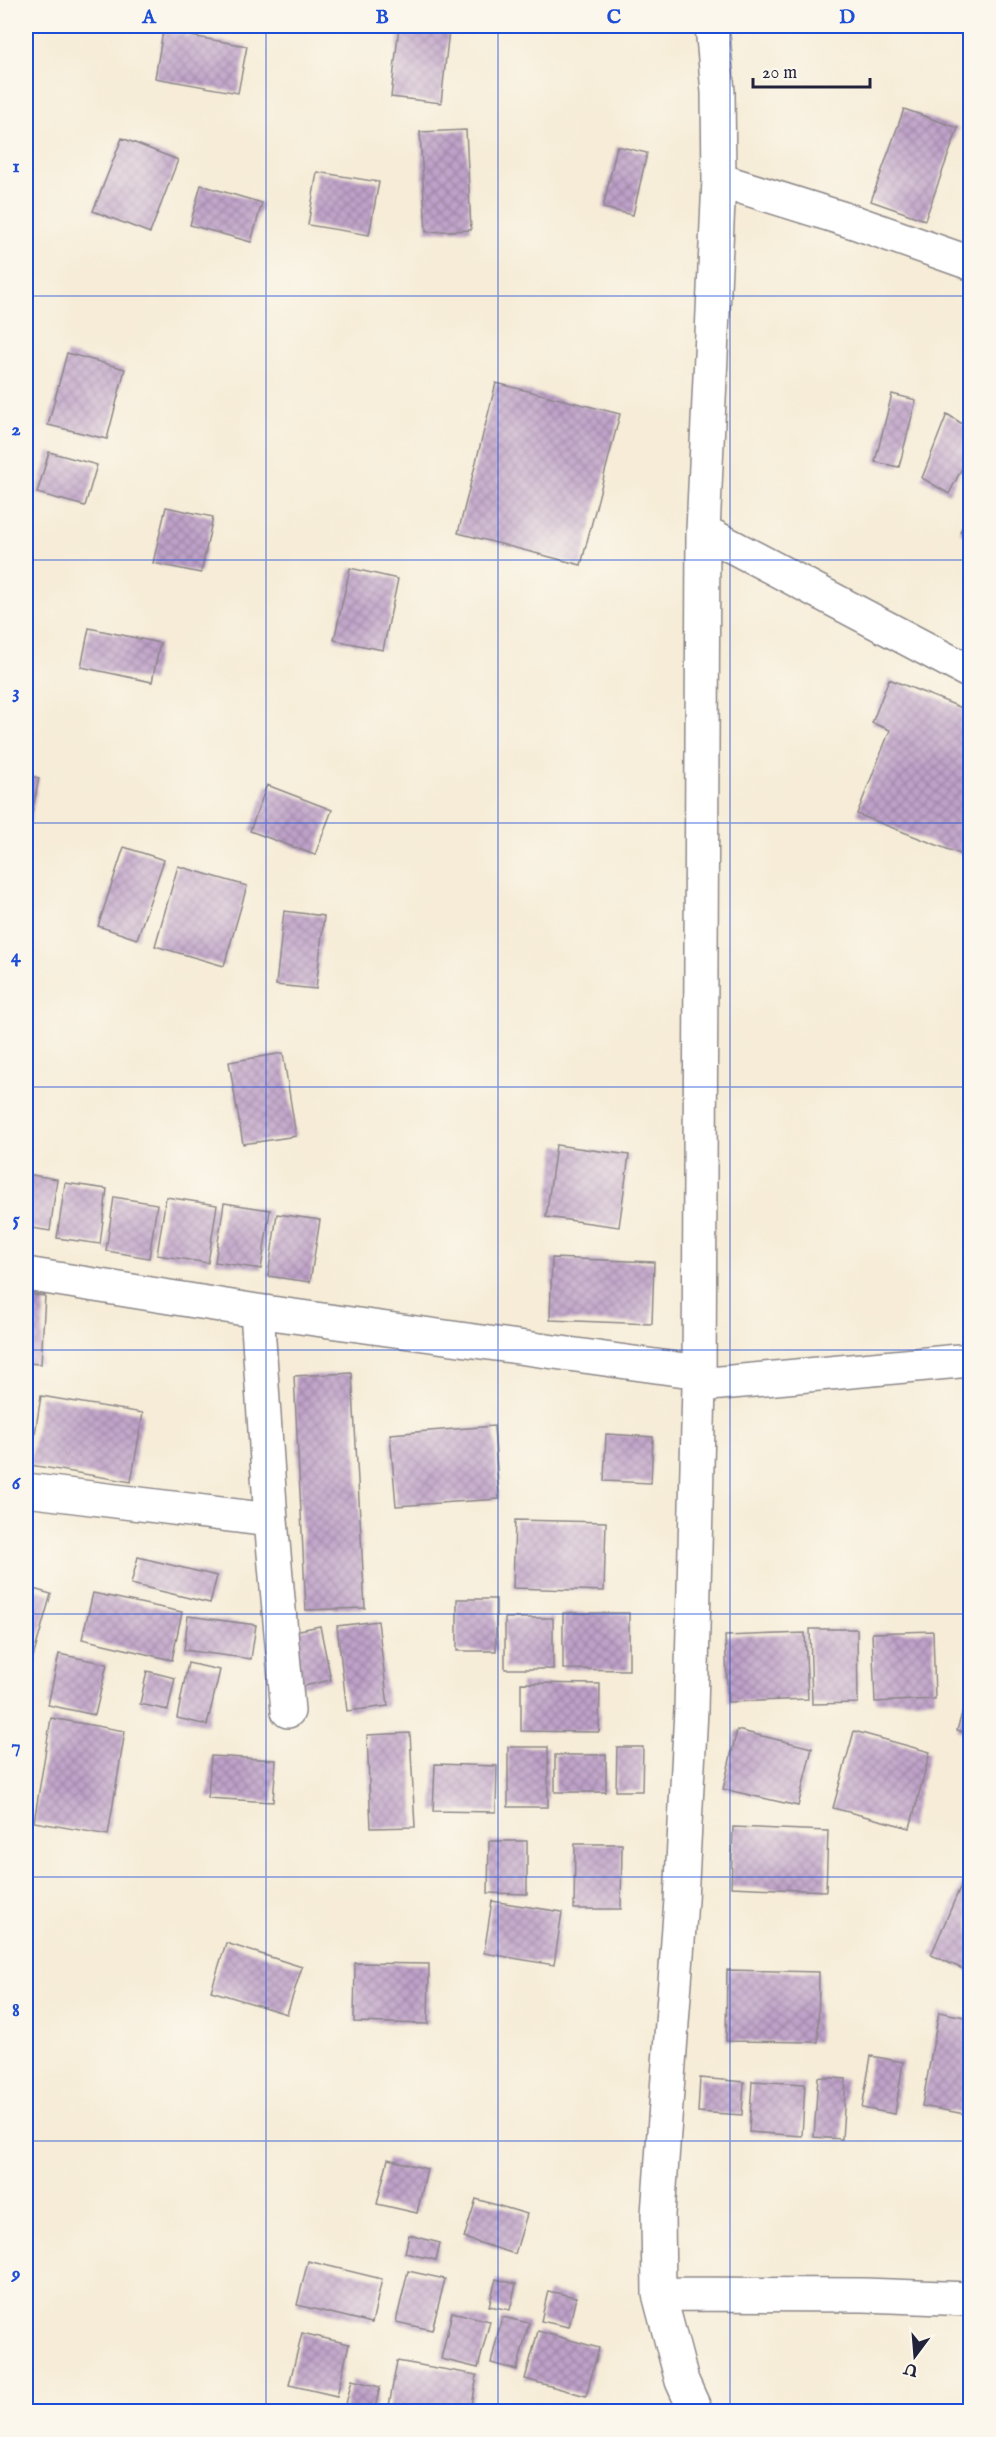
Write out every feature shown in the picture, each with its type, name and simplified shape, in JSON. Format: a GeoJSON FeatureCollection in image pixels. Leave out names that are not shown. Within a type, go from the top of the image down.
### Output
{"type":"FeatureCollection","features":[{"type":"Feature","properties":{"kind":"street"},"geometry":{"type":"LineString","coordinates":[[696,2412],[682,2381],[659,2294],[658,2214],[681,1900],[691,1710],[699,1378],[703,531],[719,180],[718,92],[712,26]]}},
{"type":"Feature","properties":{"kind":"street"},"geometry":{"type":"LineString","coordinates":[[719,180],[854,222],[970,263]]}},
{"type":"Feature","properties":{"kind":"street"},"geometry":{"type":"LineString","coordinates":[[703,531],[970,672]]}},
{"type":"Feature","properties":{"kind":"street"},"geometry":{"type":"LineString","coordinates":[[26,1274],[699,1378],[970,1360]]}},
{"type":"Feature","properties":{"kind":"street"},"geometry":{"type":"LineString","coordinates":[[257,1311],[271,1520],[288,1711]]}},
{"type":"Feature","properties":{"kind":"street"},"geometry":{"type":"LineString","coordinates":[[26,1490],[271,1520]]}},
{"type":"Feature","properties":{"kind":"street"},"geometry":{"type":"LineString","coordinates":[[659,2294],[864,2295],[970,2299]]}},
{"type":"Feature","properties":{"kind":"building"},"geometry":{"type":"Polygon","coordinates":[[[399,26],[449,30],[441,103],[391,97],[399,26]]]}},
{"type":"Feature","properties":{"kind":"building"},"geometry":{"type":"Polygon","coordinates":[[[163,31],[247,46],[238,93],[155,78],[163,31]]]}},
{"type":"Feature","properties":{"kind":"building"},"geometry":{"type":"Polygon","coordinates":[[[904,109],[958,128],[925,220],[871,201],[904,109]]]}},
{"type":"Feature","properties":{"kind":"building"},"geometry":{"type":"Polygon","coordinates":[[[466,130],[471,230],[426,232],[420,132],[466,130]]]}},
{"type":"Feature","properties":{"kind":"building"},"geometry":{"type":"Polygon","coordinates":[[[122,138],[178,160],[150,233],[93,211],[122,138]]]}},
{"type":"Feature","properties":{"kind":"building"},"geometry":{"type":"Polygon","coordinates":[[[617,146],[647,153],[633,215],[603,208],[617,146]]]}},
{"type":"Feature","properties":{"kind":"building"},"geometry":{"type":"Polygon","coordinates":[[[317,172],[379,182],[369,235],[308,225],[317,172]]]}},
{"type":"Feature","properties":{"kind":"building"},"geometry":{"type":"Polygon","coordinates":[[[201,185],[262,203],[251,242],[190,225],[201,185]]]}},
{"type":"Feature","properties":{"kind":"building"},"geometry":{"type":"Polygon","coordinates":[[[67,353],[125,369],[107,439],[48,425],[67,353]]]}},
{"type":"Feature","properties":{"kind":"building"},"geometry":{"type":"Polygon","coordinates":[[[496,383],[620,414],[581,565],[458,533],[496,383]]]}},
{"type":"Feature","properties":{"kind":"building"},"geometry":{"type":"Polygon","coordinates":[[[892,394],[916,400],[899,467],[875,462],[892,394]]]}},
{"type":"Feature","properties":{"kind":"building"},"geometry":{"type":"Polygon","coordinates":[[[947,414],[970,429],[970,452],[949,494],[922,478],[947,414]]]}},
{"type":"Feature","properties":{"kind":"building"},"geometry":{"type":"Polygon","coordinates":[[[49,452],[97,465],[85,506],[37,493],[49,452]]]}},
{"type":"Feature","properties":{"kind":"building"},"geometry":{"type":"Polygon","coordinates":[[[166,507],[213,517],[201,573],[153,563],[166,507]]]}},
{"type":"Feature","properties":{"kind":"building"},"geometry":{"type":"Polygon","coordinates":[[[970,508],[970,540],[960,532],[970,508]]]}},
{"type":"Feature","properties":{"kind":"building"},"geometry":{"type":"Polygon","coordinates":[[[350,568],[398,579],[383,650],[334,640],[350,568]]]}},
{"type":"Feature","properties":{"kind":"building"},"geometry":{"type":"Polygon","coordinates":[[[89,628],[160,643],[152,682],[81,667],[89,628]]]}},
{"type":"Feature","properties":{"kind":"building"},"geometry":{"type":"Polygon","coordinates":[[[889,679],[970,711],[970,858],[857,814],[890,730],[872,723],[889,679]]]}},
{"type":"Feature","properties":{"kind":"building"},"geometry":{"type":"Polygon","coordinates":[[[26,775],[39,778],[27,837],[26,837],[26,775]]]}},
{"type":"Feature","properties":{"kind":"building"},"geometry":{"type":"Polygon","coordinates":[[[267,785],[332,810],[315,855],[250,831],[267,785]]]}},
{"type":"Feature","properties":{"kind":"building"},"geometry":{"type":"Polygon","coordinates":[[[124,847],[164,860],[137,939],[98,926],[124,847]]]}},
{"type":"Feature","properties":{"kind":"building"},"geometry":{"type":"Polygon","coordinates":[[[178,866],[247,886],[224,966],[155,946],[178,866]]]}},
{"type":"Feature","properties":{"kind":"building"},"geometry":{"type":"Polygon","coordinates":[[[284,911],[324,916],[316,989],[276,985],[284,911]]]}},
{"type":"Feature","properties":{"kind":"building"},"geometry":{"type":"Polygon","coordinates":[[[283,1053],[296,1136],[243,1144],[229,1062],[283,1053]]]}},
{"type":"Feature","properties":{"kind":"building"},"geometry":{"type":"Polygon","coordinates":[[[556,1145],[629,1155],[619,1227],[546,1217],[556,1145]]]}},
{"type":"Feature","properties":{"kind":"building"},"geometry":{"type":"Polygon","coordinates":[[[26,1174],[57,1179],[50,1231],[26,1227],[26,1174]]]}},
{"type":"Feature","properties":{"kind":"building"},"geometry":{"type":"Polygon","coordinates":[[[65,1183],[107,1189],[100,1244],[57,1238],[65,1183]]]}},
{"type":"Feature","properties":{"kind":"building"},"geometry":{"type":"Polygon","coordinates":[[[114,1197],[157,1204],[149,1258],[106,1251],[114,1197]]]}},
{"type":"Feature","properties":{"kind":"building"},"geometry":{"type":"Polygon","coordinates":[[[166,1197],[217,1205],[208,1263],[157,1255],[166,1197]]]}},
{"type":"Feature","properties":{"kind":"building"},"geometry":{"type":"Polygon","coordinates":[[[224,1203],[270,1210],[261,1269],[215,1262],[224,1203]]]}},
{"type":"Feature","properties":{"kind":"building"},"geometry":{"type":"Polygon","coordinates":[[[277,1214],[320,1220],[310,1282],[268,1276],[277,1214]]]}},
{"type":"Feature","properties":{"kind":"building"},"geometry":{"type":"Polygon","coordinates":[[[552,1258],[654,1262],[652,1324],[550,1320],[552,1258]]]}},
{"type":"Feature","properties":{"kind":"building"},"geometry":{"type":"Polygon","coordinates":[[[26,1294],[45,1296],[41,1364],[26,1363],[26,1294]]]}},
{"type":"Feature","properties":{"kind":"building"},"geometry":{"type":"Polygon","coordinates":[[[352,1373],[365,1608],[306,1610],[294,1376],[352,1373]]]}},
{"type":"Feature","properties":{"kind":"building"},"geometry":{"type":"Polygon","coordinates":[[[41,1396],[143,1413],[131,1482],[30,1465],[41,1396]]]}},
{"type":"Feature","properties":{"kind":"building"},"geometry":{"type":"Polygon","coordinates":[[[494,1426],[499,1499],[396,1506],[390,1434],[494,1426]]]}},
{"type":"Feature","properties":{"kind":"building"},"geometry":{"type":"Polygon","coordinates":[[[606,1434],[653,1437],[651,1483],[604,1481],[606,1434]]]}},
{"type":"Feature","properties":{"kind":"building"},"geometry":{"type":"Polygon","coordinates":[[[515,1520],[606,1522],[604,1591],[513,1588],[515,1520]]]}},
{"type":"Feature","properties":{"kind":"building"},"geometry":{"type":"Polygon","coordinates":[[[138,1557],[217,1576],[210,1603],[131,1584],[138,1557]]]}},
{"type":"Feature","properties":{"kind":"building"},"geometry":{"type":"Polygon","coordinates":[[[26,1587],[51,1594],[26,1682],[26,1587]]]}},
{"type":"Feature","properties":{"kind":"building"},"geometry":{"type":"Polygon","coordinates":[[[93,1593],[182,1612],[172,1660],[82,1639],[93,1593]]]}},
{"type":"Feature","properties":{"kind":"building"},"geometry":{"type":"Polygon","coordinates":[[[457,1599],[496,1599],[496,1651],[457,1651],[457,1599]]]}},
{"type":"Feature","properties":{"kind":"building"},"geometry":{"type":"Polygon","coordinates":[[[563,1613],[629,1613],[629,1670],[563,1669],[563,1613]]]}},
{"type":"Feature","properties":{"kind":"building"},"geometry":{"type":"Polygon","coordinates":[[[188,1616],[256,1625],[251,1659],[184,1650],[188,1616]]]}},
{"type":"Feature","properties":{"kind":"building"},"geometry":{"type":"Polygon","coordinates":[[[505,1618],[553,1618],[553,1669],[505,1669],[505,1618]]]}},
{"type":"Feature","properties":{"kind":"building"},"geometry":{"type":"Polygon","coordinates":[[[378,1621],[388,1706],[347,1711],[337,1626],[378,1621]]]}},
{"type":"Feature","properties":{"kind":"building"},"geometry":{"type":"Polygon","coordinates":[[[320,1626],[331,1680],[295,1688],[284,1633],[320,1626]]]}},
{"type":"Feature","properties":{"kind":"building"},"geometry":{"type":"Polygon","coordinates":[[[810,1629],[857,1629],[858,1703],[812,1704],[810,1629]]]}},
{"type":"Feature","properties":{"kind":"building"},"geometry":{"type":"Polygon","coordinates":[[[933,1631],[935,1699],[875,1702],[872,1633],[933,1631]]]}},
{"type":"Feature","properties":{"kind":"building"},"geometry":{"type":"Polygon","coordinates":[[[805,1633],[808,1699],[728,1702],[725,1636],[805,1633]]]}},
{"type":"Feature","properties":{"kind":"building"},"geometry":{"type":"Polygon","coordinates":[[[59,1654],[107,1664],[95,1715],[48,1705],[59,1654]]]}},
{"type":"Feature","properties":{"kind":"building"},"geometry":{"type":"Polygon","coordinates":[[[188,1663],[220,1670],[207,1725],[177,1718],[188,1663]]]}},
{"type":"Feature","properties":{"kind":"building"},"geometry":{"type":"Polygon","coordinates":[[[147,1671],[175,1678],[168,1710],[140,1704],[147,1671]]]}},
{"type":"Feature","properties":{"kind":"building"},"geometry":{"type":"Polygon","coordinates":[[[521,1683],[600,1684],[599,1732],[521,1731],[521,1683]]]}},
{"type":"Feature","properties":{"kind":"building"},"geometry":{"type":"Polygon","coordinates":[[[970,1687],[970,1734],[957,1730],[970,1687]]]}},
{"type":"Feature","properties":{"kind":"building"},"geometry":{"type":"Polygon","coordinates":[[[51,1718],[125,1731],[108,1835],[34,1822],[51,1718]]]}},
{"type":"Feature","properties":{"kind":"building"},"geometry":{"type":"Polygon","coordinates":[[[737,1730],[812,1748],[798,1806],[723,1789],[737,1730]]]}},
{"type":"Feature","properties":{"kind":"building"},"geometry":{"type":"Polygon","coordinates":[[[854,1731],[930,1752],[910,1828],[833,1808],[854,1731]]]}},
{"type":"Feature","properties":{"kind":"building"},"geometry":{"type":"Polygon","coordinates":[[[410,1733],[415,1827],[371,1828],[367,1735],[410,1733]]]}},
{"type":"Feature","properties":{"kind":"building"},"geometry":{"type":"Polygon","coordinates":[[[508,1747],[548,1747],[548,1807],[508,1807],[508,1747]]]}},
{"type":"Feature","properties":{"kind":"building"},"geometry":{"type":"Polygon","coordinates":[[[617,1747],[643,1747],[642,1791],[616,1791],[617,1747]]]}},
{"type":"Feature","properties":{"kind":"building"},"geometry":{"type":"Polygon","coordinates":[[[555,1755],[606,1755],[606,1792],[555,1792],[555,1755]]]}},
{"type":"Feature","properties":{"kind":"building"},"geometry":{"type":"Polygon","coordinates":[[[211,1756],[276,1760],[273,1802],[208,1798],[211,1756]]]}},
{"type":"Feature","properties":{"kind":"building"},"geometry":{"type":"Polygon","coordinates":[[[435,1764],[497,1766],[496,1812],[433,1811],[435,1764]]]}},
{"type":"Feature","properties":{"kind":"building"},"geometry":{"type":"Polygon","coordinates":[[[733,1827],[828,1831],[826,1891],[731,1887],[733,1827]]]}},
{"type":"Feature","properties":{"kind":"building"},"geometry":{"type":"Polygon","coordinates":[[[489,1841],[527,1841],[527,1894],[488,1893],[489,1841]]]}},
{"type":"Feature","properties":{"kind":"building"},"geometry":{"type":"Polygon","coordinates":[[[575,1844],[622,1844],[621,1909],[574,1909],[575,1844]]]}},
{"type":"Feature","properties":{"kind":"building"},"geometry":{"type":"Polygon","coordinates":[[[962,1883],[970,1886],[970,1972],[931,1955],[962,1883]]]}},
{"type":"Feature","properties":{"kind":"building"},"geometry":{"type":"Polygon","coordinates":[[[492,1901],[562,1912],[554,1965],[484,1953],[492,1901]]]}},
{"type":"Feature","properties":{"kind":"building"},"geometry":{"type":"Polygon","coordinates":[[[226,1943],[302,1967],[287,2014],[211,1991],[226,1943]]]}},
{"type":"Feature","properties":{"kind":"building"},"geometry":{"type":"Polygon","coordinates":[[[355,1963],[429,1964],[428,2024],[354,2022],[355,1963]]]}},
{"type":"Feature","properties":{"kind":"building"},"geometry":{"type":"Polygon","coordinates":[[[727,1970],[819,1972],[818,2042],[726,2041],[727,1970]]]}},
{"type":"Feature","properties":{"kind":"building"},"geometry":{"type":"Polygon","coordinates":[[[939,2012],[970,2018],[970,2115],[922,2106],[939,2012]]]}},
{"type":"Feature","properties":{"kind":"building"},"geometry":{"type":"Polygon","coordinates":[[[871,2056],[903,2062],[895,2114],[862,2108],[871,2056]]]}},
{"type":"Feature","properties":{"kind":"building"},"geometry":{"type":"Polygon","coordinates":[[[818,2077],[846,2079],[842,2139],[814,2137],[818,2077]]]}},
{"type":"Feature","properties":{"kind":"building"},"geometry":{"type":"Polygon","coordinates":[[[700,2078],[744,2082],[742,2115],[698,2112],[700,2078]]]}},
{"type":"Feature","properties":{"kind":"building"},"geometry":{"type":"Polygon","coordinates":[[[752,2081],[805,2084],[802,2136],[749,2132],[752,2081]]]}},
{"type":"Feature","properties":{"kind":"building"},"geometry":{"type":"Polygon","coordinates":[[[388,2159],[427,2169],[417,2213],[377,2204],[388,2159]]]}},
{"type":"Feature","properties":{"kind":"building"},"geometry":{"type":"Polygon","coordinates":[[[476,2199],[527,2214],[515,2254],[464,2238],[476,2199]]]}},
{"type":"Feature","properties":{"kind":"building"},"geometry":{"type":"Polygon","coordinates":[[[409,2235],[440,2243],[436,2260],[405,2253],[409,2235]]]}},
{"type":"Feature","properties":{"kind":"building"},"geometry":{"type":"Polygon","coordinates":[[[308,2261],[382,2279],[372,2323],[297,2305],[308,2261]]]}},
{"type":"Feature","properties":{"kind":"building"},"geometry":{"type":"Polygon","coordinates":[[[408,2271],[445,2279],[432,2330],[396,2322],[408,2271]]]}},
{"type":"Feature","properties":{"kind":"building"},"geometry":{"type":"Polygon","coordinates":[[[496,2279],[516,2284],[510,2310],[489,2306],[496,2279]]]}},
{"type":"Feature","properties":{"kind":"building"},"geometry":{"type":"Polygon","coordinates":[[[548,2291],[576,2297],[569,2327],[541,2321],[548,2291]]]}},
{"type":"Feature","properties":{"kind":"building"},"geometry":{"type":"Polygon","coordinates":[[[452,2312],[490,2321],[478,2368],[441,2359],[452,2312]]]}},
{"type":"Feature","properties":{"kind":"building"},"geometry":{"type":"Polygon","coordinates":[[[502,2317],[529,2323],[517,2370],[491,2363],[502,2317]]]}},
{"type":"Feature","properties":{"kind":"building"},"geometry":{"type":"Polygon","coordinates":[[[538,2331],[599,2348],[586,2396],[525,2379],[538,2331]]]}},
{"type":"Feature","properties":{"kind":"building"},"geometry":{"type":"Polygon","coordinates":[[[302,2333],[349,2344],[337,2396],[289,2385],[302,2333]]]}},
{"type":"Feature","properties":{"kind":"building"},"geometry":{"type":"Polygon","coordinates":[[[397,2361],[477,2375],[471,2412],[388,2412],[397,2361]]]}},
{"type":"Feature","properties":{"kind":"building"},"geometry":{"type":"Polygon","coordinates":[[[352,2380],[380,2387],[374,2412],[344,2412],[352,2380]]]}},
{"type":"Feature","properties":{"kind":"building"},"geometry":{"type":"Polygon","coordinates":[[[561,2404],[583,2411],[583,2412],[558,2412],[561,2404]]]}}]}
